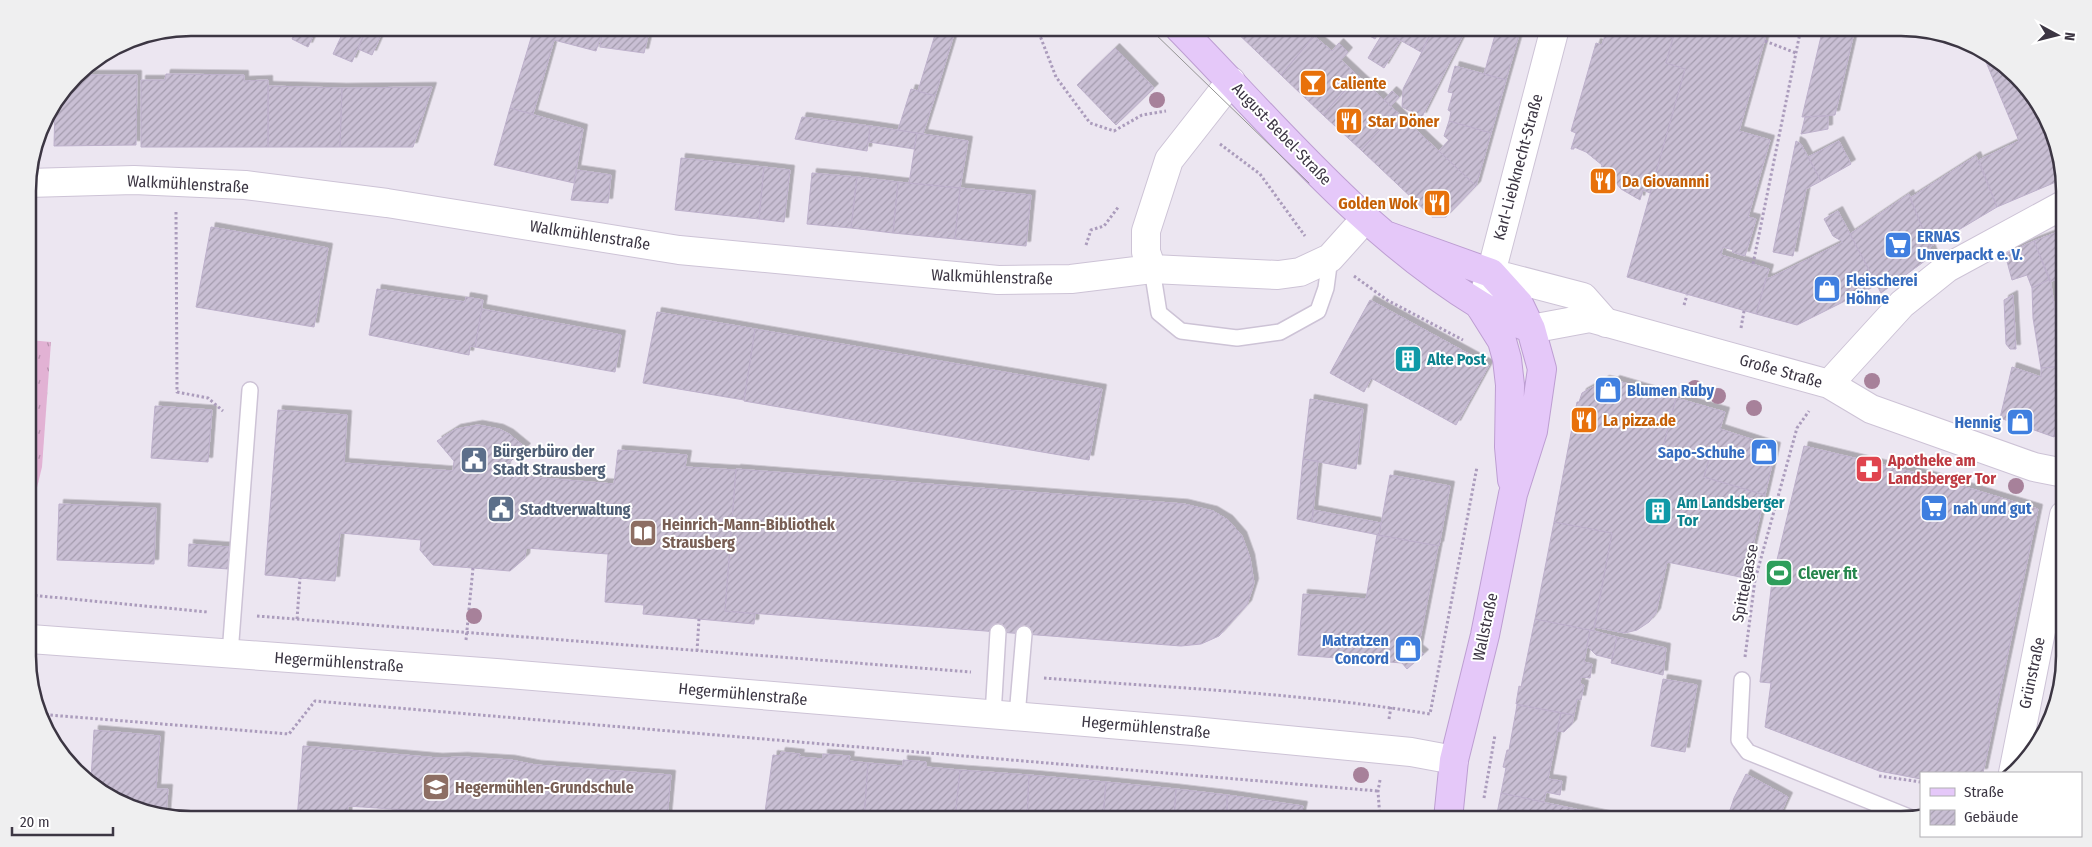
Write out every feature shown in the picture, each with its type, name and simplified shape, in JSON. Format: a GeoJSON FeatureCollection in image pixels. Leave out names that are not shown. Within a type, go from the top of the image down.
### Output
{"type":"FeatureCollection","features":[{"type":"Feature","properties":{"kind":"street","name":"August-Bebel-Straße"},"geometry":{"type":"LineString","coordinates":[[1188,36],[1289,145],[1365,219],[1412,257],[1480,306],[1531,329]]}},
{"type":"Feature","properties":{"kind":"street","name":"Karl-Liebknecht-Straße"},"geometry":{"type":"LineString","coordinates":[[1480,306],[1491,273],[1553,36]]}},
{"type":"Feature","properties":{"kind":"street"},"geometry":{"type":"LineString","coordinates":[[1152,269],[1146,252],[1146,231],[1169,160],[1231,81]]}},
{"type":"Feature","properties":{"kind":"street","name":"Walkmühlenstraße"},"geometry":{"type":"LineString","coordinates":[[37,183],[134,180],[245,186],[387,203],[679,250],[947,277],[998,280],[1071,279],[1152,269],[1278,275],[1300,272],[1330,258],[1365,219]]}},
{"type":"Feature","properties":{"kind":"street"},"geometry":{"type":"LineString","coordinates":[[1829,384],[1902,304],[1947,268],[2056,209]]}},
{"type":"Feature","properties":{"kind":"street","name":"August-Bebel-Straße"},"geometry":{"type":"LineString","coordinates":[[1388,236],[1491,273],[1519,304],[1531,329]]}},
{"type":"Feature","properties":{"kind":"street"},"geometry":{"type":"LineString","coordinates":[[1491,273],[1583,297],[1606,323]]}},
{"type":"Feature","properties":{"kind":"street","name":"Wallstraße"},"geometry":{"type":"LineString","coordinates":[[1480,306],[1502,341],[1507,360],[1510,385],[1509,447],[1513,494]]}},
{"type":"Feature","properties":{"kind":"street","name":"Große Straße"},"geometry":{"type":"LineString","coordinates":[[1531,329],[1590,318],[1829,384],[1871,409],[2034,466],[2056,471]]}},
{"type":"Feature","properties":{"kind":"street","name":"Wallstraße"},"geometry":{"type":"LineString","coordinates":[[1449,810],[1454,760],[1485,634],[1513,494],[1533,431],[1542,369],[1531,329]]}},
{"type":"Feature","properties":{"kind":"street","name":"Grünstraße"},"geometry":{"type":"LineString","coordinates":[[2018,757],[2056,557]]}},
{"type":"Feature","properties":{"kind":"street","name":"Hegermühlenstraße"},"geometry":{"type":"LineString","coordinates":[[36,639],[463,671],[1005,716],[1384,749],[1454,760]]}},
{"type":"Feature","properties":{"kind":"lane"},"geometry":{"type":"LineString","coordinates":[[1152,269],[1159,313],[1181,331],[1237,338],[1280,332],[1318,311],[1326,288],[1330,258]]}},
{"type":"Feature","properties":{"kind":"lane"},"geometry":{"type":"LineString","coordinates":[[230,654],[250,390]]}},
{"type":"Feature","properties":{"kind":"lane"},"geometry":{"type":"LineString","coordinates":[[998,632],[995,674],[1005,716]]}},
{"type":"Feature","properties":{"kind":"lane"},"geometry":{"type":"LineString","coordinates":[[1005,716],[1020,676],[1024,634]]}},
{"type":"Feature","properties":{"kind":"lane"},"geometry":{"type":"LineString","coordinates":[[1742,680],[1739,740],[1748,752],[1892,810]]}},
{"type":"Feature","properties":{"kind":"path"},"geometry":{"type":"LineString","coordinates":[[1753,264],[1799,36]]}},
{"type":"Feature","properties":{"kind":"path"},"geometry":{"type":"LineString","coordinates":[[1040,37],[1056,77],[1090,123],[1114,130],[1142,115],[1170,110],[1166,119]]}},
{"type":"Feature","properties":{"kind":"path"},"geometry":{"type":"LineString","coordinates":[[1765,40],[1796,53]]}},
{"type":"Feature","properties":{"kind":"path"},"geometry":{"type":"LineString","coordinates":[[176,182],[177,392],[208,398],[247,432]]}},
{"type":"Feature","properties":{"kind":"path"},"geometry":{"type":"LineString","coordinates":[[1084,251],[1091,230],[1104,226],[1124,199]]}},
{"type":"Feature","properties":{"kind":"path"},"geometry":{"type":"LineString","coordinates":[[1684,304],[1687,295]]}},
{"type":"Feature","properties":{"kind":"path","name":"Spittelgasse"},"geometry":{"type":"LineString","coordinates":[[1742,680],[1755,580],[1797,428],[1829,384]]}},
{"type":"Feature","properties":{"kind":"path"},"geometry":{"type":"LineString","coordinates":[[1020,676],[1391,707],[1430,714],[1478,463]]}},
{"type":"Feature","properties":{"kind":"path"},"geometry":{"type":"LineString","coordinates":[[463,671],[473,568]]}},
{"type":"Feature","properties":{"kind":"path"},"geometry":{"type":"LineString","coordinates":[[297,619],[300,578]]}},
{"type":"Feature","properties":{"kind":"path"},"geometry":{"type":"LineString","coordinates":[[36,596],[466,633],[995,674]]}},
{"type":"Feature","properties":{"kind":"path"},"geometry":{"type":"LineString","coordinates":[[697,651],[699,619]]}},
{"type":"Feature","properties":{"kind":"path"},"geometry":{"type":"LineString","coordinates":[[48,714],[289,734],[315,701],[1378,791],[1379,810]]}},
{"type":"Feature","properties":{"kind":"green space"},"geometry":{"type":"Polygon","coordinates":[[[37,341],[51,342],[42,467],[36,490],[37,341]]]}},
{"type":"Feature","properties":{"kind":"building"},"geometry":{"type":"Polygon","coordinates":[[[1241,36],[1314,36],[1281,75],[1241,36]]]}},
{"type":"Feature","properties":{"kind":"building"},"geometry":{"type":"Polygon","coordinates":[[[1314,36],[1332,51],[1339,43],[1348,52],[1341,60],[1358,76],[1323,115],[1281,75],[1314,36]]]}},
{"type":"Feature","properties":{"kind":"building"},"geometry":{"type":"Polygon","coordinates":[[[1381,36],[1392,36],[1400,41],[1384,68],[1368,58],[1381,36]]]}},
{"type":"Feature","properties":{"kind":"building"},"geometry":{"type":"Polygon","coordinates":[[[1393,36],[1429,36],[1421,52],[1393,36]]]}},
{"type":"Feature","properties":{"kind":"building"},"geometry":{"type":"Polygon","coordinates":[[[1430,36],[1462,36],[1422,117],[1402,107],[1403,89],[1430,36]]]}},
{"type":"Feature","properties":{"kind":"building"},"geometry":{"type":"Polygon","coordinates":[[[1495,36],[1519,36],[1506,80],[1484,74],[1495,36]]]}},
{"type":"Feature","properties":{"kind":"building"},"geometry":{"type":"Polygon","coordinates":[[[1605,36],[1666,36],[1673,38],[1666,63],[1685,69],[1650,193],[1643,190],[1640,200],[1621,189],[1611,177],[1607,192],[1596,189],[1602,165],[1586,152],[1574,147],[1574,149],[1571,149],[1576,133],[1571,131],[1596,43],[1602,45],[1605,36]]]}},
{"type":"Feature","properties":{"kind":"building"},"geometry":{"type":"Polygon","coordinates":[[[1666,36],[1766,36],[1739,131],[1770,140],[1748,217],[1756,219],[1745,256],[1723,247],[1721,255],[1769,269],[1756,314],[1627,277],[1685,69],[1666,63],[1673,38],[1666,36]]]}},
{"type":"Feature","properties":{"kind":"building"},"geometry":{"type":"Polygon","coordinates":[[[1821,36],[1853,36],[1835,115],[1802,117],[1821,36]]]}},
{"type":"Feature","properties":{"kind":"building"},"geometry":{"type":"Polygon","coordinates":[[[293,37],[313,37],[308,47],[292,39],[293,37]]]}},
{"type":"Feature","properties":{"kind":"building"},"geometry":{"type":"Polygon","coordinates":[[[341,37],[363,37],[352,62],[333,54],[341,37]]]}},
{"type":"Feature","properties":{"kind":"building"},"geometry":{"type":"Polygon","coordinates":[[[363,37],[380,37],[372,55],[358,49],[363,37]]]}},
{"type":"Feature","properties":{"kind":"building"},"geometry":{"type":"Polygon","coordinates":[[[531,37],[601,37],[596,51],[554,40],[533,114],[510,108],[531,37]]]}},
{"type":"Feature","properties":{"kind":"building"},"geometry":{"type":"Polygon","coordinates":[[[602,37],[648,37],[644,53],[600,47],[602,37]]]}},
{"type":"Feature","properties":{"kind":"building"},"geometry":{"type":"Polygon","coordinates":[[[934,37],[953,37],[935,96],[918,91],[934,37]]]}},
{"type":"Feature","properties":{"kind":"building"},"geometry":{"type":"Polygon","coordinates":[[[1115,48],[1154,88],[1116,125],[1077,85],[1115,48]]]}},
{"type":"Feature","properties":{"kind":"building"},"geometry":{"type":"Polygon","coordinates":[[[1986,61],[2010,82],[2024,97],[2035,114],[2044,132],[2050,151],[2055,182],[1997,207],[1979,160],[2019,141],[1986,61]]]}},
{"type":"Feature","properties":{"kind":"building"},"geometry":{"type":"Polygon","coordinates":[[[1455,66],[1506,80],[1491,133],[1449,121],[1451,112],[1448,110],[1453,93],[1448,92],[1455,66]]]}},
{"type":"Feature","properties":{"kind":"building"},"geometry":{"type":"Polygon","coordinates":[[[166,74],[244,75],[244,81],[268,80],[268,147],[141,147],[141,80],[165,80],[166,74]]]}},
{"type":"Feature","properties":{"kind":"building"},"geometry":{"type":"Polygon","coordinates":[[[89,75],[137,75],[136,145],[54,146],[55,118],[62,105],[89,75]]]}},
{"type":"Feature","properties":{"kind":"building"},"geometry":{"type":"Polygon","coordinates":[[[1358,76],[1397,112],[1361,150],[1323,115],[1358,76]]]}},
{"type":"Feature","properties":{"kind":"building"},"geometry":{"type":"Polygon","coordinates":[[[268,86],[342,88],[340,147],[268,147],[268,86]]]}},
{"type":"Feature","properties":{"kind":"building"},"geometry":{"type":"Polygon","coordinates":[[[432,87],[413,147],[340,147],[342,88],[432,87]]]}},
{"type":"Feature","properties":{"kind":"building"},"geometry":{"type":"Polygon","coordinates":[[[911,89],[935,96],[923,134],[898,130],[911,89]]]}},
{"type":"Feature","properties":{"kind":"building"},"geometry":{"type":"Polygon","coordinates":[[[1392,91],[1399,97],[1391,106],[1384,100],[1392,91]]]}},
{"type":"Feature","properties":{"kind":"building"},"geometry":{"type":"Polygon","coordinates":[[[510,108],[583,129],[574,183],[494,165],[510,108]]]}},
{"type":"Feature","properties":{"kind":"building"},"geometry":{"type":"Polygon","coordinates":[[[1397,112],[1476,186],[1446,217],[1432,217],[1361,150],[1397,112]]]}},
{"type":"Feature","properties":{"kind":"building"},"geometry":{"type":"Polygon","coordinates":[[[1828,116],[1828,129],[1801,134],[1805,117],[1828,116]]]}},
{"type":"Feature","properties":{"kind":"building"},"geometry":{"type":"Polygon","coordinates":[[[802,117],[870,126],[867,151],[795,139],[802,117]]]}},
{"type":"Feature","properties":{"kind":"building"},"geometry":{"type":"Polygon","coordinates":[[[1449,121],[1491,133],[1476,186],[1439,151],[1449,140],[1444,136],[1449,121]]]}},
{"type":"Feature","properties":{"kind":"building"},"geometry":{"type":"Polygon","coordinates":[[[870,126],[917,133],[914,149],[869,142],[870,126]]]}},
{"type":"Feature","properties":{"kind":"building"},"geometry":{"type":"Polygon","coordinates":[[[917,133],[968,141],[960,188],[909,183],[917,133]]]}},
{"type":"Feature","properties":{"kind":"building"},"geometry":{"type":"Polygon","coordinates":[[[1796,141],[1801,144],[1821,181],[1806,189],[1793,256],[1773,252],[1796,141]]]}},
{"type":"Feature","properties":{"kind":"building"},"geometry":{"type":"Polygon","coordinates":[[[1839,141],[1851,164],[1821,181],[1808,157],[1839,141]]]}},
{"type":"Feature","properties":{"kind":"building"},"geometry":{"type":"Polygon","coordinates":[[[1976,156],[1997,207],[1930,247],[1910,198],[1976,156]]]}},
{"type":"Feature","properties":{"kind":"building"},"geometry":{"type":"Polygon","coordinates":[[[681,158],[764,167],[759,219],[675,210],[681,158]]]}},
{"type":"Feature","properties":{"kind":"building"},"geometry":{"type":"Polygon","coordinates":[[[764,167],[790,170],[784,222],[759,219],[764,167]]]}},
{"type":"Feature","properties":{"kind":"building"},"geometry":{"type":"Polygon","coordinates":[[[577,170],[611,175],[608,203],[571,200],[577,170]]]}},
{"type":"Feature","properties":{"kind":"building"},"geometry":{"type":"Polygon","coordinates":[[[812,173],[857,177],[851,228],[807,224],[812,173]]]}},
{"type":"Feature","properties":{"kind":"building"},"geometry":{"type":"Polygon","coordinates":[[[857,177],[898,182],[893,233],[851,228],[857,177]]]}},
{"type":"Feature","properties":{"kind":"building"},"geometry":{"type":"Polygon","coordinates":[[[898,182],[960,188],[955,239],[893,233],[898,182]]]}},
{"type":"Feature","properties":{"kind":"building"},"geometry":{"type":"Polygon","coordinates":[[[960,188],[1031,195],[1026,246],[955,239],[960,188]]]}},
{"type":"Feature","properties":{"kind":"building"},"geometry":{"type":"Polygon","coordinates":[[[1909,194],[1933,255],[1881,293],[1850,234],[1909,194]]]}},
{"type":"Feature","properties":{"kind":"building"},"geometry":{"type":"Polygon","coordinates":[[[1838,211],[1877,285],[1797,325],[1756,314],[1766,278],[1770,278],[1843,242],[1833,236],[1824,219],[1838,211]]]}},
{"type":"Feature","properties":{"kind":"building"},"geometry":{"type":"Polygon","coordinates":[[[211,227],[328,248],[314,327],[196,307],[211,227]]]}},
{"type":"Feature","properties":{"kind":"building"},"geometry":{"type":"Polygon","coordinates":[[[2056,233],[2056,279],[2050,282],[2034,241],[2056,233]]]}},
{"type":"Feature","properties":{"kind":"building"},"geometry":{"type":"Polygon","coordinates":[[[2034,241],[2050,279],[2032,288],[2027,275],[2012,280],[2005,254],[2034,241]]]}},
{"type":"Feature","properties":{"kind":"building"},"geometry":{"type":"Polygon","coordinates":[[[2050,279],[2056,316],[2056,367],[2041,368],[2033,318],[2032,288],[2050,279]]]}},
{"type":"Feature","properties":{"kind":"building"},"geometry":{"type":"Polygon","coordinates":[[[377,289],[465,302],[466,297],[483,300],[475,347],[470,346],[469,355],[369,335],[377,289]]]}},
{"type":"Feature","properties":{"kind":"building"},"geometry":{"type":"Polygon","coordinates":[[[2013,295],[2016,349],[2010,349],[2006,344],[2004,300],[2013,295]]]}},
{"type":"Feature","properties":{"kind":"building","name":"Alte Post"},"geometry":{"type":"Polygon","coordinates":[[[1370,300],[1489,365],[1456,425],[1371,378],[1364,392],[1330,373],[1370,300]]]}},
{"type":"Feature","properties":{"kind":"building"},"geometry":{"type":"Polygon","coordinates":[[[482,309],[621,335],[615,372],[475,347],[482,309]]]}},
{"type":"Feature","properties":{"kind":"building"},"geometry":{"type":"Polygon","coordinates":[[[657,312],[755,329],[744,400],[643,383],[657,312]]]}},
{"type":"Feature","properties":{"kind":"building"},"geometry":{"type":"Polygon","coordinates":[[[755,329],[1102,389],[1089,460],[744,401],[755,329]]]}},
{"type":"Feature","properties":{"kind":"building"},"geometry":{"type":"Polygon","coordinates":[[[2012,367],[2041,377],[2041,368],[2056,367],[2056,427],[2054,437],[2000,418],[2012,367]]]}},
{"type":"Feature","properties":{"kind":"building","name":"Am Landsberger Tor"},"geometry":{"type":"Polygon","coordinates":[[[1605,380],[1614,382],[1615,380],[1676,398],[1663,447],[1709,459],[1704,477],[1765,495],[1745,578],[1667,562],[1656,613],[1649,622],[1637,630],[1625,633],[1594,627],[1612,533],[1554,522],[1577,402],[1579,402],[1582,393],[1605,380]]]}},
{"type":"Feature","properties":{"kind":"building"},"geometry":{"type":"Polygon","coordinates":[[[1676,398],[1725,412],[1720,429],[1776,447],[1765,495],[1704,477],[1709,459],[1663,447],[1676,398]]]}},
{"type":"Feature","properties":{"kind":"building"},"geometry":{"type":"Polygon","coordinates":[[[1310,399],[1363,409],[1356,469],[1303,459],[1310,399]]]}},
{"type":"Feature","properties":{"kind":"building"},"geometry":{"type":"Polygon","coordinates":[[[155,406],[212,410],[208,462],[151,458],[155,406]]]}},
{"type":"Feature","properties":{"kind":"building","name":"Stadtverwaltung"},"geometry":{"type":"Polygon","coordinates":[[[278,410],[347,415],[344,463],[453,471],[454,461],[437,441],[456,429],[478,425],[499,429],[509,434],[526,448],[506,465],[505,475],[614,484],[618,450],[687,455],[685,467],[736,470],[725,611],[755,614],[754,624],[643,614],[644,605],[605,602],[608,554],[526,548],[525,558],[510,571],[433,565],[420,550],[421,540],[340,533],[335,581],[265,575],[278,410]]]}},
{"type":"Feature","properties":{"kind":"building"},"geometry":{"type":"Polygon","coordinates":[[[1804,446],[1929,476],[2038,509],[1983,772],[1920,772],[1920,779],[1879,771],[1765,727],[1771,683],[1760,682],[1772,581],[1804,446]]]}},
{"type":"Feature","properties":{"kind":"building"},"geometry":{"type":"Polygon","coordinates":[[[1303,459],[1318,461],[1312,522],[1297,519],[1303,459]]]}},
{"type":"Feature","properties":{"kind":"building"},"geometry":{"type":"Polygon","coordinates":[[[736,469],[1184,504],[1213,511],[1228,520],[1242,536],[1250,558],[1254,583],[1247,605],[1219,636],[1201,644],[1181,646],[725,611],[736,469]]]}},
{"type":"Feature","properties":{"kind":"building"},"geometry":{"type":"Polygon","coordinates":[[[1390,475],[1450,486],[1439,546],[1379,535],[1390,475]]]}},
{"type":"Feature","properties":{"kind":"building"},"geometry":{"type":"Polygon","coordinates":[[[59,504],[156,508],[154,564],[57,560],[59,504]]]}},
{"type":"Feature","properties":{"kind":"building"},"geometry":{"type":"Polygon","coordinates":[[[1313,510],[1381,523],[1379,535],[1312,522],[1313,510]]]}},
{"type":"Feature","properties":{"kind":"building"},"geometry":{"type":"Polygon","coordinates":[[[1554,522],[1612,533],[1594,631],[1535,619],[1554,522]]]}},
{"type":"Feature","properties":{"kind":"building"},"geometry":{"type":"Polygon","coordinates":[[[1377,535],[1438,546],[1418,649],[1424,654],[1407,669],[1402,663],[1298,655],[1303,594],[1366,599],[1377,535]]]}},
{"type":"Feature","properties":{"kind":"building"},"geometry":{"type":"Polygon","coordinates":[[[189,544],[229,547],[228,569],[188,566],[189,544]]]}},
{"type":"Feature","properties":{"kind":"building"},"geometry":{"type":"Polygon","coordinates":[[[1535,619],[1590,630],[1584,662],[1592,664],[1590,678],[1581,677],[1580,684],[1584,685],[1581,700],[1577,699],[1574,715],[1516,704],[1535,619]]]}},
{"type":"Feature","properties":{"kind":"building"},"geometry":{"type":"Polygon","coordinates":[[[1590,630],[1617,637],[1612,659],[1596,655],[1587,646],[1590,630]]]}},
{"type":"Feature","properties":{"kind":"building"},"geometry":{"type":"Polygon","coordinates":[[[1617,637],[1666,648],[1663,675],[1611,663],[1617,637]]]}},
{"type":"Feature","properties":{"kind":"building"},"geometry":{"type":"Polygon","coordinates":[[[1663,679],[1697,685],[1685,752],[1651,746],[1663,679]]]}},
{"type":"Feature","properties":{"kind":"building"},"geometry":{"type":"Polygon","coordinates":[[[1517,705],[1561,713],[1548,779],[1562,781],[1560,795],[1546,792],[1544,802],[1501,793],[1506,768],[1503,767],[1507,750],[1509,750],[1517,705]]]}},
{"type":"Feature","properties":{"kind":"building"},"geometry":{"type":"Polygon","coordinates":[[[1561,713],[1574,715],[1572,724],[1564,732],[1557,731],[1561,713]]]}},
{"type":"Feature","properties":{"kind":"building"},"geometry":{"type":"Polygon","coordinates":[[[94,730],[160,736],[156,789],[168,789],[167,808],[141,803],[123,795],[105,785],[91,774],[94,730]]]}},
{"type":"Feature","properties":{"kind":"building"},"geometry":{"type":"Polygon","coordinates":[[[303,746],[438,758],[463,757],[511,760],[536,765],[671,775],[668,811],[419,811],[348,806],[348,811],[298,811],[303,746]]]}},
{"type":"Feature","properties":{"kind":"building"},"geometry":{"type":"Polygon","coordinates":[[[781,752],[800,754],[799,757],[823,759],[823,754],[850,756],[849,761],[868,763],[865,811],[765,811],[773,755],[780,756],[781,752]]]}},
{"type":"Feature","properties":{"kind":"building"},"geometry":{"type":"Polygon","coordinates":[[[903,760],[926,762],[926,767],[960,770],[956,811],[865,811],[868,763],[903,766],[903,760]]]}},
{"type":"Feature","properties":{"kind":"building"},"geometry":{"type":"Polygon","coordinates":[[[960,770],[1029,775],[1027,811],[956,811],[960,770]]]}},
{"type":"Feature","properties":{"kind":"building"},"geometry":{"type":"Polygon","coordinates":[[[1746,774],[1788,797],[1782,810],[1730,810],[1746,774]]]}},
{"type":"Feature","properties":{"kind":"building"},"geometry":{"type":"Polygon","coordinates":[[[1029,775],[1106,782],[1104,810],[1027,811],[1029,775]]]}},
{"type":"Feature","properties":{"kind":"building"},"geometry":{"type":"Polygon","coordinates":[[[1106,782],[1176,789],[1175,810],[1104,810],[1106,782]]]}},
{"type":"Feature","properties":{"kind":"building"},"geometry":{"type":"Polygon","coordinates":[[[1176,789],[1227,795],[1227,810],[1175,810],[1176,789]]]}},
{"type":"Feature","properties":{"kind":"building"},"geometry":{"type":"Polygon","coordinates":[[[1501,793],[1581,810],[1498,810],[1501,793]]]}},
{"type":"Feature","properties":{"kind":"building"},"geometry":{"type":"Polygon","coordinates":[[[1227,795],[1303,806],[1302,810],[1227,810],[1227,795]]]}},
{"type":"Feature","properties":{"kind":"tram line"},"geometry":{"type":"LineString","coordinates":[[1158,36],[1309,183]]}},
{"type":"Feature","properties":{"kind":"place","name":"Caliente"},"geometry":{"type":"Point","coordinates":[1313,83]}},
{"type":"Feature","properties":{"kind":"place","name":"Star Döner"},"geometry":{"type":"Point","coordinates":[1349,121]}},
{"type":"Feature","properties":{"kind":"place","name":"Da Giovannni"},"geometry":{"type":"Point","coordinates":[1603,181]}},
{"type":"Feature","properties":{"kind":"place","name":"Golden Wok"},"geometry":{"type":"Point","coordinates":[1437,203]}},
{"type":"Feature","properties":{"kind":"place","name":"ERNAS Unverpackt e. V."},"geometry":{"type":"Point","coordinates":[1898,245]}},
{"type":"Feature","properties":{"kind":"place","name":"Fleischerei Höhne"},"geometry":{"type":"Point","coordinates":[1827,289]}},
{"type":"Feature","properties":{"kind":"place","name":"Alte Post"},"geometry":{"type":"Point","coordinates":[1408,359]}},
{"type":"Feature","properties":{"kind":"place","name":"Blumen Ruby"},"geometry":{"type":"Point","coordinates":[1608,390]}},
{"type":"Feature","properties":{"kind":"place","name":"La pizza.de"},"geometry":{"type":"Point","coordinates":[1584,420]}},
{"type":"Feature","properties":{"kind":"place","name":"Hennig"},"geometry":{"type":"Point","coordinates":[2020,422]}},
{"type":"Feature","properties":{"kind":"place","name":"Sapo-Schuhe"},"geometry":{"type":"Point","coordinates":[1764,452]}},
{"type":"Feature","properties":{"kind":"place","name":"Bürgerbüro der Stadt Strausberg"},"geometry":{"type":"Point","coordinates":[474,460]}},
{"type":"Feature","properties":{"kind":"place","name":"Apotheke am Landsberger Tor"},"geometry":{"type":"Point","coordinates":[1869,469]}},
{"type":"Feature","properties":{"kind":"place","name":"nah und gut"},"geometry":{"type":"Point","coordinates":[1934,508]}},
{"type":"Feature","properties":{"kind":"place","name":"Stadtverwaltung"},"geometry":{"type":"Point","coordinates":[501,509]}},
{"type":"Feature","properties":{"kind":"place","name":"Am Landsberger Tor"},"geometry":{"type":"Point","coordinates":[1658,511]}},
{"type":"Feature","properties":{"kind":"place","name":"Heinrich-Mann-Bibliothek Strausberg"},"geometry":{"type":"Point","coordinates":[643,533]}},
{"type":"Feature","properties":{"kind":"place","name":"Clever fit"},"geometry":{"type":"Point","coordinates":[1779,573]}},
{"type":"Feature","properties":{"kind":"place","name":"Matratzen Concord"},"geometry":{"type":"Point","coordinates":[1408,649]}},
{"type":"Feature","properties":{"kind":"place","name":"Hegermühlen-Grundschule"},"geometry":{"type":"Point","coordinates":[436,787]}}]}
